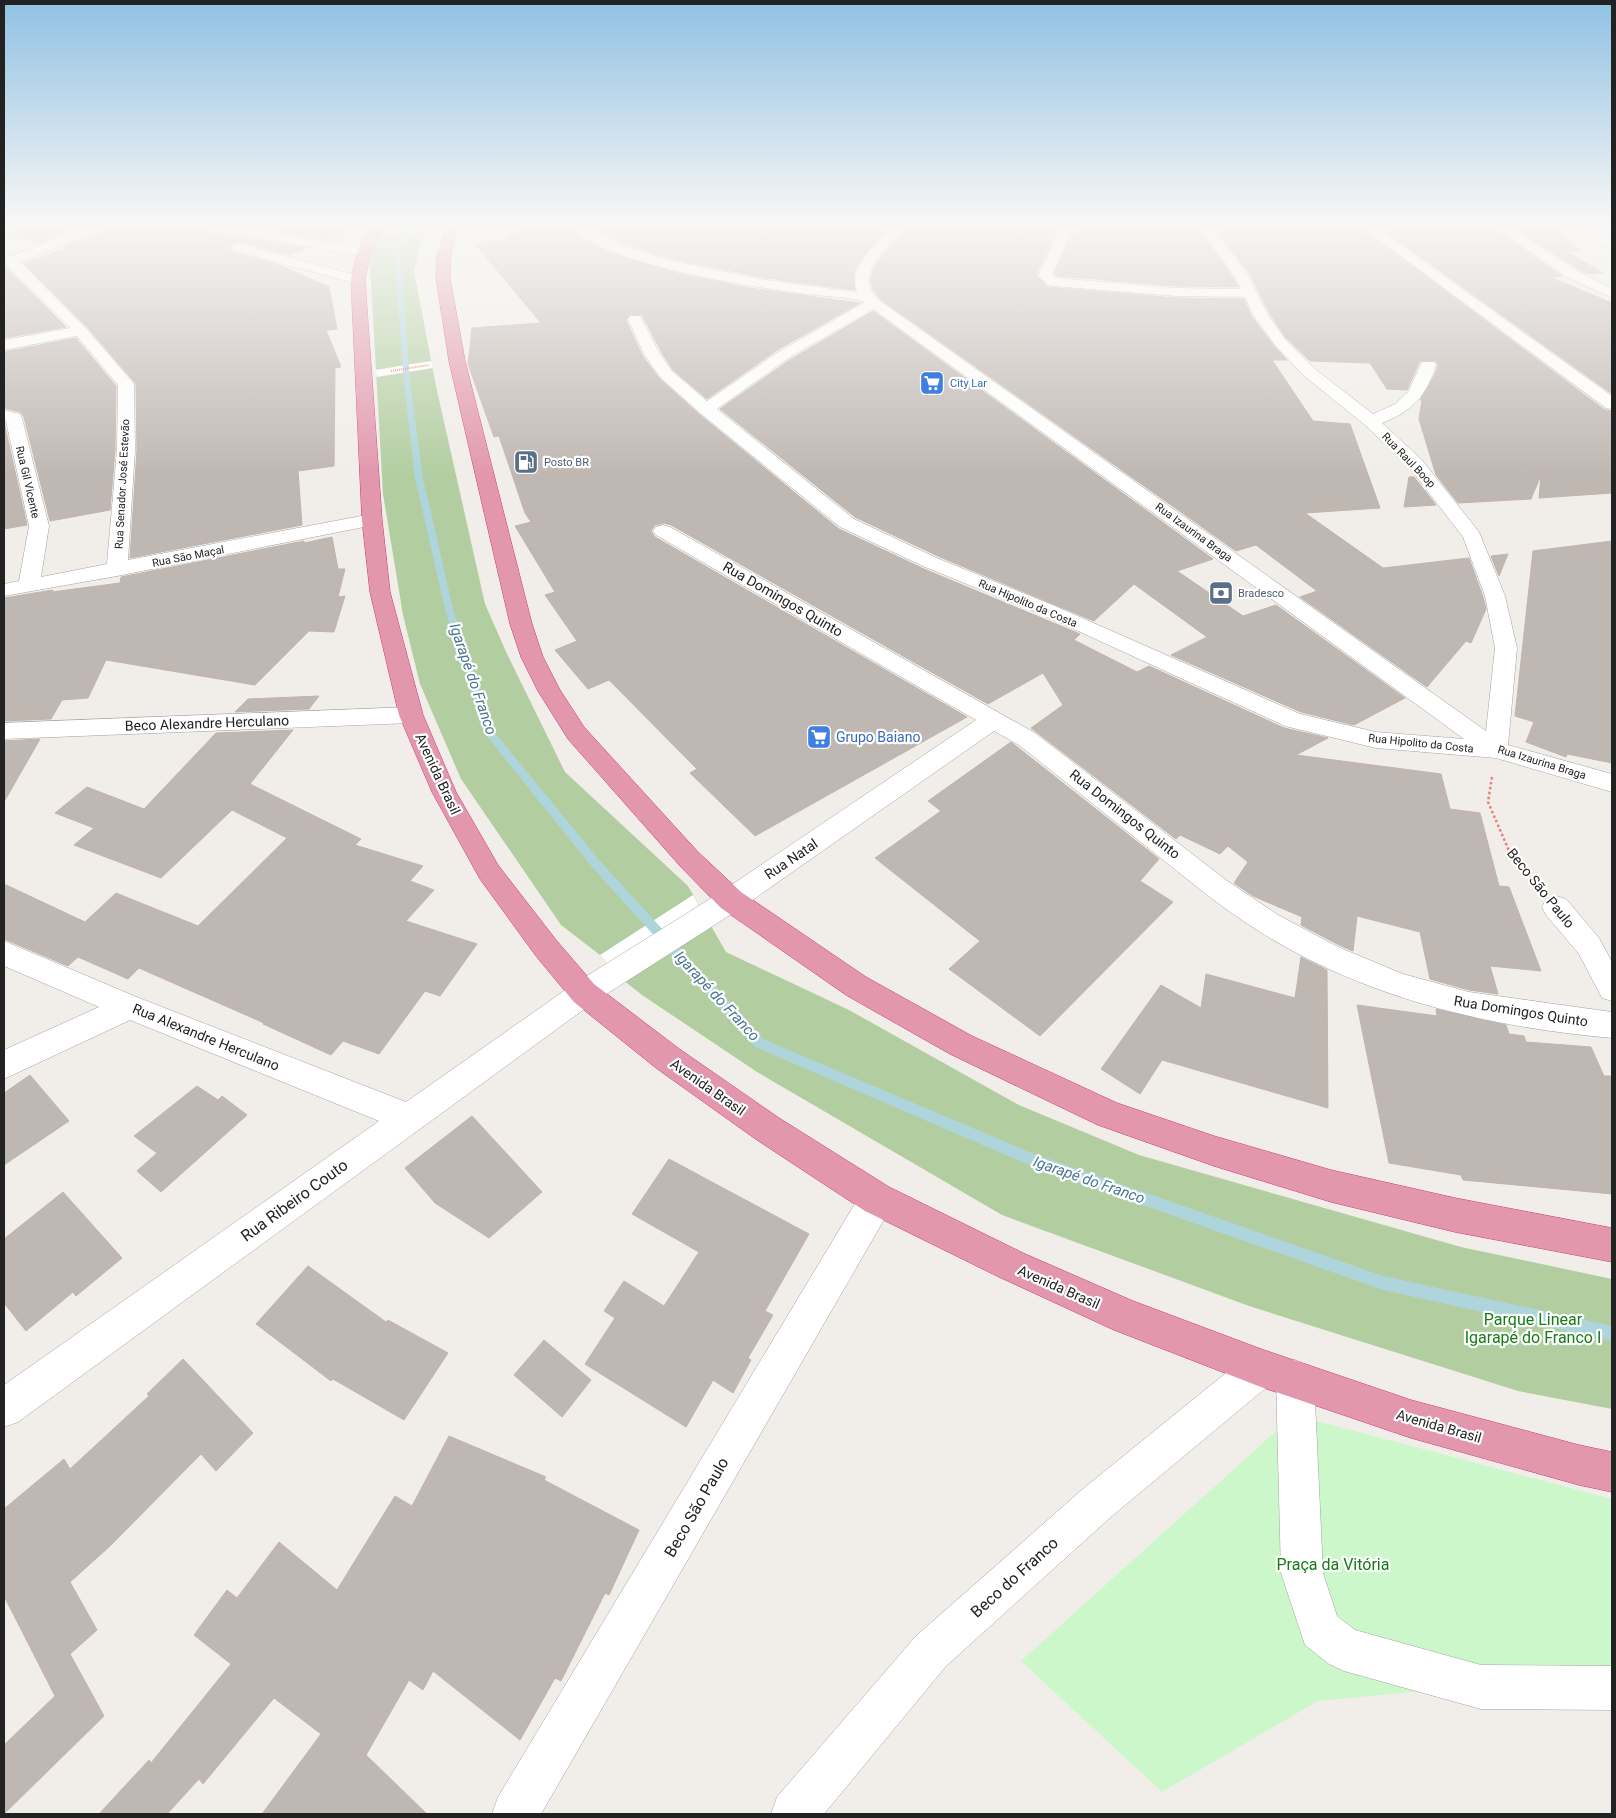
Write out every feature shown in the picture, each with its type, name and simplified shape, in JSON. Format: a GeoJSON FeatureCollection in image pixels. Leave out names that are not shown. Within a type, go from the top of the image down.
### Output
{"type":"FeatureCollection","features":[{"type":"Feature","properties":{"kind":"highway","name":"Avenida Brasil"},"geometry":{"type":"LineString","coordinates":[[362,307],[372,520],[380,592],[411,716],[444,792],[489,872],[546,948],[584,993],[667,1058],[745,1113],[877,1199],[1011,1265],[1127,1317],[1278,1374],[1411,1420],[1612,1472]]}},
{"type":"Feature","properties":{"kind":"highway"},"geometry":{"type":"LineString","coordinates":[[448,307],[457,361],[521,624],[532,657],[549,692],[576,733],[689,859],[731,900],[864,991],[961,1046],[1109,1114],[1214,1151],[1331,1186],[1455,1215],[1612,1245]]}},
{"type":"Feature","properties":{"kind":"street","name":"Rua Senador José Estevão"},"geometry":{"type":"LineString","coordinates":[[56,307],[80,331],[126,384],[126,450],[117,570]]}},
{"type":"Feature","properties":{"kind":"street"},"geometry":{"type":"LineString","coordinates":[[706,409],[785,354],[861,307]]}},
{"type":"Feature","properties":{"kind":"street","name":"Rua Izaurina Braga"},"geometry":{"type":"LineString","coordinates":[[880,307],[1496,750],[1612,783]]}},
{"type":"Feature","properties":{"kind":"street","name":"Rua Raul Boop"},"geometry":{"type":"LineString","coordinates":[[1257,307],[1261,316],[1280,342],[1309,372],[1371,421],[1415,463],[1442,495],[1472,536],[1495,596],[1506,648],[1496,750]]}},
{"type":"Feature","properties":{"kind":"street"},"geometry":{"type":"LineString","coordinates":[[1478,307],[1612,404]]}},
{"type":"Feature","properties":{"kind":"street","name":"Rua Hipolito da Costa"},"geometry":{"type":"LineString","coordinates":[[635,319],[652,354],[666,374],[706,409],[847,523],[932,564],[1048,610],[1293,720],[1376,740],[1496,750]]}},
{"type":"Feature","properties":{"kind":"street"},"geometry":{"type":"LineString","coordinates":[[4,344],[80,331]]}},
{"type":"Feature","properties":{"kind":"street"},"geometry":{"type":"LineString","coordinates":[[1371,421],[1386,416],[1410,401],[1423,382],[1428,366]]}},
{"type":"Feature","properties":{"kind":"street","name":"Rua Gil Vicente"},"geometry":{"type":"LineString","coordinates":[[4,415],[14,418],[39,526],[29,585]]}},
{"type":"Feature","properties":{"kind":"street","name":"Rua São Maçal"},"geometry":{"type":"LineString","coordinates":[[4,590],[372,520]]}},
{"type":"Feature","properties":{"kind":"street","name":"Rua Domingos Quinto"},"geometry":{"type":"LineString","coordinates":[[663,531],[995,719],[1060,763],[1216,887],[1268,922],[1328,955],[1398,985],[1469,1004],[1544,1017],[1612,1024]]}},
{"type":"Feature","properties":{"kind":"street","name":"Beco Alexandre Herculano"},"geometry":{"type":"LineString","coordinates":[[4,732],[411,716]]}},
{"type":"Feature","properties":{"kind":"street","name":"Rua Natal"},"geometry":{"type":"LineString","coordinates":[[584,993],[731,900],[995,719]]}},
{"type":"Feature","properties":{"kind":"street","name":"Beco São Paulo"},"geometry":{"type":"LineString","coordinates":[[1556,907],[1589,946],[1612,989]]}},
{"type":"Feature","properties":{"kind":"street","name":"Rua Alexandre Herculano"},"geometry":{"type":"LineString","coordinates":[[4,953],[129,1006],[409,1118]]}},
{"type":"Feature","properties":{"kind":"street","name":"Rua Ribeiro Couto"},"geometry":{"type":"LineString","coordinates":[[4,1408],[584,993]]}},
{"type":"Feature","properties":{"kind":"street"},"geometry":{"type":"LineString","coordinates":[[4,1065],[129,1006]]}},
{"type":"Feature","properties":{"kind":"street","name":"Beco São Paulo"},"geometry":{"type":"LineString","coordinates":[[515,1814],[877,1199]]}},
{"type":"Feature","properties":{"kind":"street"},"geometry":{"type":"LineString","coordinates":[[1278,1374],[1302,1573],[1320,1630],[1344,1650],[1480,1687],[1612,1688]]}},
{"type":"Feature","properties":{"kind":"street","name":"Beco do Franco"},"geometry":{"type":"LineString","coordinates":[[794,1814],[931,1651],[1098,1502],[1278,1374]]}},
{"type":"Feature","properties":{"kind":"path"},"geometry":{"type":"LineString","coordinates":[[389,371],[435,364]]}},
{"type":"Feature","properties":{"kind":"path","name":"Beco São Paulo"},"geometry":{"type":"LineString","coordinates":[[1496,750],[1488,802],[1510,853],[1556,907]]}},
{"type":"Feature","properties":{"kind":"green space","name":"Parque Linear Igarapé do Franco I"},"geometry":{"type":"Polygon","coordinates":[[[372,307],[421,307],[436,386],[485,604],[507,654],[565,772],[688,886],[726,952],[849,1010],[1019,1105],[1139,1155],[1461,1247],[1612,1279],[1612,1409],[1518,1391],[1249,1306],[1002,1215],[757,1072],[642,995],[623,980],[600,955],[561,925],[461,779],[420,684],[403,615],[383,494],[372,307]]]}},
{"type":"Feature","properties":{"kind":"green space","name":"Praça da Vitória"},"geometry":{"type":"Polygon","coordinates":[[[1294,1415],[1612,1499],[1612,1673],[1318,1701],[1162,1792],[1021,1661],[1294,1415]]]}},
{"type":"Feature","properties":{"kind":"pier"},"geometry":{"type":"Polygon","coordinates":[[[431,361],[433,368],[377,377],[375,370],[431,361]]]}},
{"type":"Feature","properties":{"kind":"pier"},"geometry":{"type":"Polygon","coordinates":[[[693,895],[709,923],[623,980],[600,955],[693,895]]]}},
{"type":"Feature","properties":{"kind":"building"},"geometry":{"type":"Polygon","coordinates":[[[4,307],[46,307],[66,327],[4,338],[4,307]]]}},
{"type":"Feature","properties":{"kind":"building"},"geometry":{"type":"Polygon","coordinates":[[[67,307],[333,307],[337,329],[326,330],[341,367],[335,368],[334,466],[298,471],[302,525],[130,558],[137,450],[136,384],[87,327],[67,307]]]}},
{"type":"Feature","properties":{"kind":"building"},"geometry":{"type":"Polygon","coordinates":[[[527,307],[853,307],[779,349],[707,399],[673,370],[642,315],[630,314],[626,320],[642,355],[659,378],[699,414],[839,529],[924,569],[1080,634],[1074,640],[1137,672],[1149,666],[1284,728],[1328,738],[1296,755],[1441,774],[1450,809],[1480,813],[1499,886],[1509,887],[1541,971],[1490,966],[1498,994],[1469,990],[1430,979],[1420,932],[1357,916],[1353,951],[1339,945],[1301,925],[1302,917],[1253,896],[1234,883],[1248,862],[1228,846],[1220,854],[1180,835],[1176,839],[1031,728],[1063,705],[1043,673],[988,704],[671,525],[664,523],[655,525],[651,531],[655,537],[967,717],[755,836],[690,773],[697,769],[609,680],[588,689],[555,650],[577,641],[545,595],[555,592],[515,526],[531,522],[525,513],[499,436],[494,437],[468,364],[472,328],[541,323],[527,307]]]}},
{"type":"Feature","properties":{"kind":"building"},"geometry":{"type":"Polygon","coordinates":[[[891,307],[1247,307],[1252,317],[1287,360],[1272,360],[1313,421],[1350,424],[1380,508],[1305,513],[1383,568],[1469,558],[1486,609],[1471,643],[1466,641],[1427,687],[1300,597],[1317,591],[1256,545],[1236,551],[891,307]]]}},
{"type":"Feature","properties":{"kind":"building"},"geometry":{"type":"Polygon","coordinates":[[[1266,307],[1467,307],[1605,410],[1612,411],[1612,493],[1539,498],[1541,475],[1531,499],[1458,503],[1436,475],[1419,419],[1422,400],[1420,400],[1434,376],[1438,366],[1436,361],[1420,361],[1407,390],[1387,389],[1370,363],[1310,361],[1286,338],[1266,307]]]}},
{"type":"Feature","properties":{"kind":"building"},"geometry":{"type":"Polygon","coordinates":[[[1490,307],[1612,307],[1612,394],[1490,307]]]}},
{"type":"Feature","properties":{"kind":"building"},"geometry":{"type":"Polygon","coordinates":[[[873,311],[1213,559],[1177,571],[1243,616],[1276,605],[1405,698],[1354,725],[1301,712],[1171,655],[1207,637],[1134,584],[1094,621],[940,557],[855,517],[720,409],[791,359],[873,311]]]}},
{"type":"Feature","properties":{"kind":"building"},"geometry":{"type":"Polygon","coordinates":[[[76,338],[116,386],[115,450],[110,510],[50,521],[24,417],[20,412],[4,408],[4,352],[76,338]]]}},
{"type":"Feature","properties":{"kind":"building"},"geometry":{"type":"Polygon","coordinates":[[[4,422],[27,525],[4,529],[4,422]]]}},
{"type":"Feature","properties":{"kind":"building"},"geometry":{"type":"Polygon","coordinates":[[[1409,477],[1414,477],[1436,505],[1404,507],[1409,477]]]}},
{"type":"Feature","properties":{"kind":"building"},"geometry":{"type":"Polygon","coordinates":[[[332,537],[338,569],[345,569],[338,597],[345,596],[334,632],[309,631],[255,685],[106,660],[88,698],[62,700],[51,719],[4,721],[4,598],[53,590],[52,592],[120,583],[121,577],[332,537]]]}},
{"type":"Feature","properties":{"kind":"building"},"geometry":{"type":"Polygon","coordinates":[[[1612,541],[1612,763],[1567,754],[1566,757],[1526,742],[1534,722],[1515,716],[1533,551],[1612,541]]]}},
{"type":"Feature","properties":{"kind":"building"},"geometry":{"type":"Polygon","coordinates":[[[1508,554],[1499,576],[1491,556],[1508,554]]]}},
{"type":"Feature","properties":{"kind":"building"},"geometry":{"type":"Polygon","coordinates":[[[319,696],[309,709],[235,712],[248,699],[319,696]]]}},
{"type":"Feature","properties":{"kind":"building"},"geometry":{"type":"Polygon","coordinates":[[[293,730],[250,784],[361,839],[355,845],[423,866],[410,881],[434,890],[406,921],[477,944],[440,996],[425,991],[379,1054],[343,1041],[331,1055],[139,968],[128,979],[78,957],[68,966],[4,939],[4,884],[85,922],[116,893],[198,926],[287,838],[232,810],[161,878],[74,845],[94,828],[55,813],[87,787],[144,809],[216,733],[293,730]]]}},
{"type":"Feature","properties":{"kind":"building"},"geometry":{"type":"Polygon","coordinates":[[[40,739],[4,802],[4,741],[40,739]]]}},
{"type":"Feature","properties":{"kind":"building"},"geometry":{"type":"Polygon","coordinates":[[[1011,742],[1159,859],[1140,881],[1173,902],[1040,1036],[949,969],[980,941],[875,858],[941,811],[928,801],[1011,742]]]}},
{"type":"Feature","properties":{"kind":"building"},"geometry":{"type":"Polygon","coordinates":[[[1301,957],[1327,970],[1328,1108],[1162,1060],[1140,1094],[1101,1069],[1161,985],[1201,1008],[1206,974],[1295,998],[1301,957]]]}},
{"type":"Feature","properties":{"kind":"building"},"geometry":{"type":"Polygon","coordinates":[[[1357,1005],[1437,1016],[1436,1009],[1506,1025],[1509,1034],[1524,1036],[1526,1042],[1591,1047],[1604,1076],[1612,1076],[1612,1194],[1463,1180],[1461,1175],[1389,1163],[1357,1005]]]}},
{"type":"Feature","properties":{"kind":"building"},"geometry":{"type":"Polygon","coordinates":[[[30,1075],[69,1121],[4,1165],[4,1093],[30,1075]]]}},
{"type":"Feature","properties":{"kind":"building"},"geometry":{"type":"Polygon","coordinates":[[[197,1086],[218,1100],[222,1096],[247,1115],[161,1192],[137,1171],[157,1153],[134,1136],[197,1086]]]}},
{"type":"Feature","properties":{"kind":"building"},"geometry":{"type":"Polygon","coordinates":[[[472,1116],[542,1192],[489,1238],[435,1203],[405,1168],[472,1116]]]}},
{"type":"Feature","properties":{"kind":"building"},"geometry":{"type":"Polygon","coordinates":[[[669,1159],[809,1234],[765,1311],[773,1315],[748,1358],[751,1360],[733,1393],[713,1380],[686,1427],[585,1364],[615,1318],[604,1311],[624,1281],[664,1306],[699,1252],[632,1214],[669,1159]]]}},
{"type":"Feature","properties":{"kind":"building"},"geometry":{"type":"Polygon","coordinates":[[[63,1192],[122,1258],[76,1296],[73,1292],[26,1331],[4,1303],[4,1239],[63,1192]]]}},
{"type":"Feature","properties":{"kind":"building"},"geometry":{"type":"Polygon","coordinates":[[[308,1266],[386,1322],[388,1320],[448,1353],[404,1420],[333,1379],[331,1381],[256,1324],[308,1266]]]}},
{"type":"Feature","properties":{"kind":"building"},"geometry":{"type":"Polygon","coordinates":[[[544,1340],[591,1380],[562,1417],[514,1375],[544,1340]]]}},
{"type":"Feature","properties":{"kind":"building"},"geometry":{"type":"Polygon","coordinates":[[[183,1359],[253,1433],[216,1471],[201,1454],[109,1547],[70,1582],[97,1630],[70,1654],[104,1716],[4,1814],[4,1745],[55,1696],[4,1596],[4,1509],[64,1459],[70,1469],[149,1396],[147,1394],[183,1359]]]}},
{"type":"Feature","properties":{"kind":"building"},"geometry":{"type":"Polygon","coordinates":[[[449,1436],[546,1477],[544,1480],[639,1530],[609,1595],[605,1593],[561,1681],[555,1678],[520,1740],[433,1671],[423,1690],[409,1680],[366,1755],[427,1814],[262,1814],[321,1734],[274,1698],[203,1784],[199,1779],[167,1814],[99,1814],[149,1760],[151,1763],[231,1664],[194,1635],[227,1590],[237,1598],[279,1542],[337,1590],[395,1496],[412,1506],[449,1436]]]}},
{"type":"Feature","properties":{"kind":"waterway","name":"Igarapé do Franco"},"geometry":{"type":"LineString","coordinates":[[401,307],[407,383],[419,478],[450,613],[491,735],[596,864],[759,1043],[1027,1158],[1383,1283],[1612,1334]]}},
{"type":"Feature","properties":{"kind":"place","name":"City Lar"},"geometry":{"type":"Point","coordinates":[932,383]}},
{"type":"Feature","properties":{"kind":"place","name":"Posto BR"},"geometry":{"type":"Point","coordinates":[526,462]}},
{"type":"Feature","properties":{"kind":"place","name":"Bradesco"},"geometry":{"type":"Point","coordinates":[1221,593]}},
{"type":"Feature","properties":{"kind":"place","name":"Grupo Baiano"},"geometry":{"type":"Point","coordinates":[819,737]}}]}
